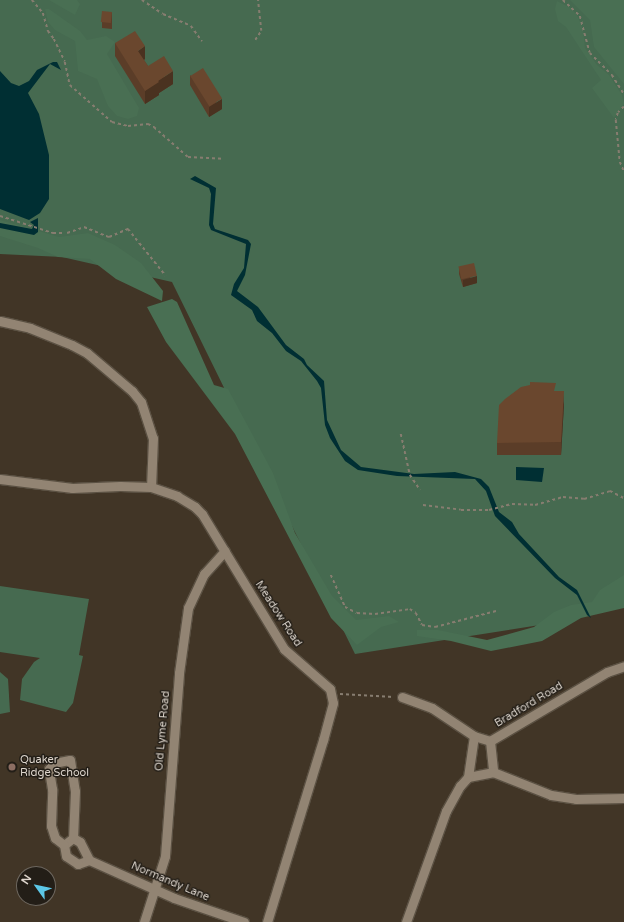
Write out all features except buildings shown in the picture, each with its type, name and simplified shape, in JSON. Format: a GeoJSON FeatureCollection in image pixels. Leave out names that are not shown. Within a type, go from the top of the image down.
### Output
{"type":"FeatureCollection","features":[{"type":"Feature","properties":{"kind":"street"},"geometry":{"type":"LineString","coordinates":[[0,321],[30,328],[77,348],[113,373],[132,391],[141,402],[153,438],[151,487]]}},
{"type":"Feature","properties":{"kind":"street","name":"Meadow Road"},"geometry":{"type":"LineString","coordinates":[[0,479],[72,488],[120,486],[151,487],[177,496],[195,507],[202,514],[284,649],[296,661],[325,683],[330,693]]}},
{"type":"Feature","properties":{"kind":"street","name":"Old Lyme Road"},"geometry":{"type":"LineString","coordinates":[[144,922],[165,856],[179,673],[188,608],[204,574],[224,551]]}},
{"type":"Feature","properties":{"kind":"street","name":"Bradford Road"},"geometry":{"type":"LineString","coordinates":[[402,697],[432,708],[474,736],[490,741],[607,672],[624,666]]}},
{"type":"Feature","properties":{"kind":"street"},"geometry":{"type":"LineString","coordinates":[[267,922],[323,740],[333,703],[330,693]]}},
{"type":"Feature","properties":{"kind":"street"},"geometry":{"type":"LineString","coordinates":[[468,778],[474,736]]}},
{"type":"Feature","properties":{"kind":"street"},"geometry":{"type":"LineString","coordinates":[[490,741],[493,772]]}},
{"type":"Feature","properties":{"kind":"street","name":"Normandy Lane"},"geometry":{"type":"LineString","coordinates":[[73,838],[75,791],[70,760],[54,763],[49,769],[51,826],[55,838],[64,845],[66,856],[73,862],[89,860],[155,890],[244,922]]}},
{"type":"Feature","properties":{"kind":"street"},"geometry":{"type":"LineString","coordinates":[[406,922],[446,811],[460,786],[468,778],[477,774],[493,772],[551,795],[576,799],[624,798]]}},
{"type":"Feature","properties":{"kind":"street"},"geometry":{"type":"LineString","coordinates":[[64,845],[73,838],[80,842],[89,860]]}},
{"type":"Feature","properties":{"kind":"path"},"geometry":{"type":"LineString","coordinates":[[32,0],[43,13],[48,31],[54,38],[65,62],[70,84],[112,122],[128,126],[148,124],[154,127],[188,157],[223,159]]}},
{"type":"Feature","properties":{"kind":"path"},"geometry":{"type":"LineString","coordinates":[[142,0],[163,14],[191,26],[202,41]]}},
{"type":"Feature","properties":{"kind":"path"},"geometry":{"type":"LineString","coordinates":[[255,40],[261,31],[258,0]]}},
{"type":"Feature","properties":{"kind":"path"},"geometry":{"type":"LineString","coordinates":[[563,0],[580,16],[590,53],[612,75],[624,94]]}},
{"type":"Feature","properties":{"kind":"path"},"geometry":{"type":"LineString","coordinates":[[624,107],[618,113],[616,120],[620,162],[624,171]]}},
{"type":"Feature","properties":{"kind":"path"},"geometry":{"type":"LineString","coordinates":[[0,216],[53,233],[66,233],[84,227],[109,237],[128,229],[166,276]]}},
{"type":"Feature","properties":{"kind":"path"},"geometry":{"type":"LineString","coordinates":[[400,434],[408,471],[420,490]]}},
{"type":"Feature","properties":{"kind":"path"},"geometry":{"type":"LineString","coordinates":[[423,505],[466,510],[491,509],[499,507],[535,505],[563,498],[584,499],[610,491],[624,498]]}},
{"type":"Feature","properties":{"kind":"path"},"geometry":{"type":"LineString","coordinates":[[331,575],[345,606],[357,613],[376,614],[410,609],[416,613],[422,625],[435,627],[496,611]]}},
{"type":"Feature","properties":{"kind":"path"},"geometry":{"type":"LineString","coordinates":[[330,693],[402,697]]}},
{"type":"Feature","properties":{"kind":"green space"},"geometry":{"type":"Polygon","coordinates":[[[0,0],[624,0],[624,603],[546,624],[355,654],[172,282],[62,257],[0,254],[0,0]]]}},
{"type":"Feature","properties":{"kind":"green space"},"geometry":{"type":"Polygon","coordinates":[[[49,0],[77,0],[80,4],[75,15],[49,0]]]}},
{"type":"Feature","properties":{"kind":"green space"},"geometry":{"type":"Polygon","coordinates":[[[570,0],[624,0],[624,84],[594,47],[590,20],[570,0]]]}},
{"type":"Feature","properties":{"kind":"green space"},"geometry":{"type":"Polygon","coordinates":[[[557,1],[571,8],[577,15],[583,29],[585,48],[597,65],[609,75],[622,95],[624,104],[614,118],[592,88],[601,80],[566,27],[558,21],[555,9],[557,1]]]}},
{"type":"Feature","properties":{"kind":"green space"},"geometry":{"type":"Polygon","coordinates":[[[45,9],[49,9],[80,31],[87,40],[106,36],[115,42],[107,54],[139,108],[137,116],[128,119],[117,116],[108,106],[97,79],[78,71],[75,41],[55,30],[48,22],[45,9]]]}},
{"type":"Feature","properties":{"kind":"green space"},"geometry":{"type":"Polygon","coordinates":[[[0,220],[59,237],[88,233],[115,245],[141,263],[163,291],[162,301],[116,279],[90,259],[58,257],[38,248],[0,236],[0,220]]]}},
{"type":"Feature","properties":{"kind":"green space"},"geometry":{"type":"Polygon","coordinates":[[[172,299],[177,302],[214,385],[228,389],[273,473],[295,533],[332,596],[356,620],[389,616],[399,622],[381,627],[357,645],[331,618],[235,434],[166,342],[147,307],[172,299]]]}},
{"type":"Feature","properties":{"kind":"green space"},"geometry":{"type":"Polygon","coordinates":[[[624,575],[624,608],[581,618],[542,641],[491,651],[451,641],[417,636],[417,630],[438,630],[487,640],[534,627],[554,612],[571,605],[592,602],[600,590],[624,575]]]}},
{"type":"Feature","properties":{"kind":"green space"},"geometry":{"type":"Polygon","coordinates":[[[0,586],[89,599],[79,655],[83,656],[73,703],[66,712],[20,700],[22,679],[34,662],[40,658],[0,652],[0,586]]]}},
{"type":"Feature","properties":{"kind":"green space"},"geometry":{"type":"Polygon","coordinates":[[[0,672],[8,679],[10,712],[0,714],[0,672]]]}},
{"type":"Feature","properties":{"kind":"water"},"geometry":{"type":"Polygon","coordinates":[[[53,62],[57,62],[61,70],[50,64],[28,93],[39,114],[49,155],[49,199],[40,213],[29,220],[0,209],[0,71],[11,83],[19,86],[29,81],[37,70],[53,62]]]}},
{"type":"Feature","properties":{"kind":"water"},"geometry":{"type":"Polygon","coordinates":[[[195,176],[216,188],[213,224],[215,229],[248,240],[251,244],[245,275],[237,291],[258,307],[286,345],[304,359],[307,365],[324,381],[327,420],[341,450],[361,467],[414,474],[455,472],[481,479],[489,487],[499,512],[512,522],[519,534],[559,577],[577,590],[591,618],[587,615],[577,595],[555,578],[495,516],[486,491],[475,479],[397,476],[358,470],[345,461],[330,438],[325,425],[321,388],[317,381],[301,361],[286,351],[272,333],[257,321],[252,310],[231,295],[234,284],[244,268],[246,244],[211,230],[209,225],[211,194],[209,188],[190,179],[195,176]]]}},
{"type":"Feature","properties":{"kind":"water"},"geometry":{"type":"Polygon","coordinates":[[[38,218],[38,232],[34,235],[0,228],[0,223],[32,229],[34,225],[30,222],[38,218]]]}},
{"type":"Feature","properties":{"kind":"water"},"geometry":{"type":"Polygon","coordinates":[[[516,467],[544,468],[542,482],[516,480],[516,467]]]}},
{"type":"Feature","properties":{"kind":"place","name":"Quaker Ridge School"},"geometry":{"type":"Point","coordinates":[12,767]}}]}
